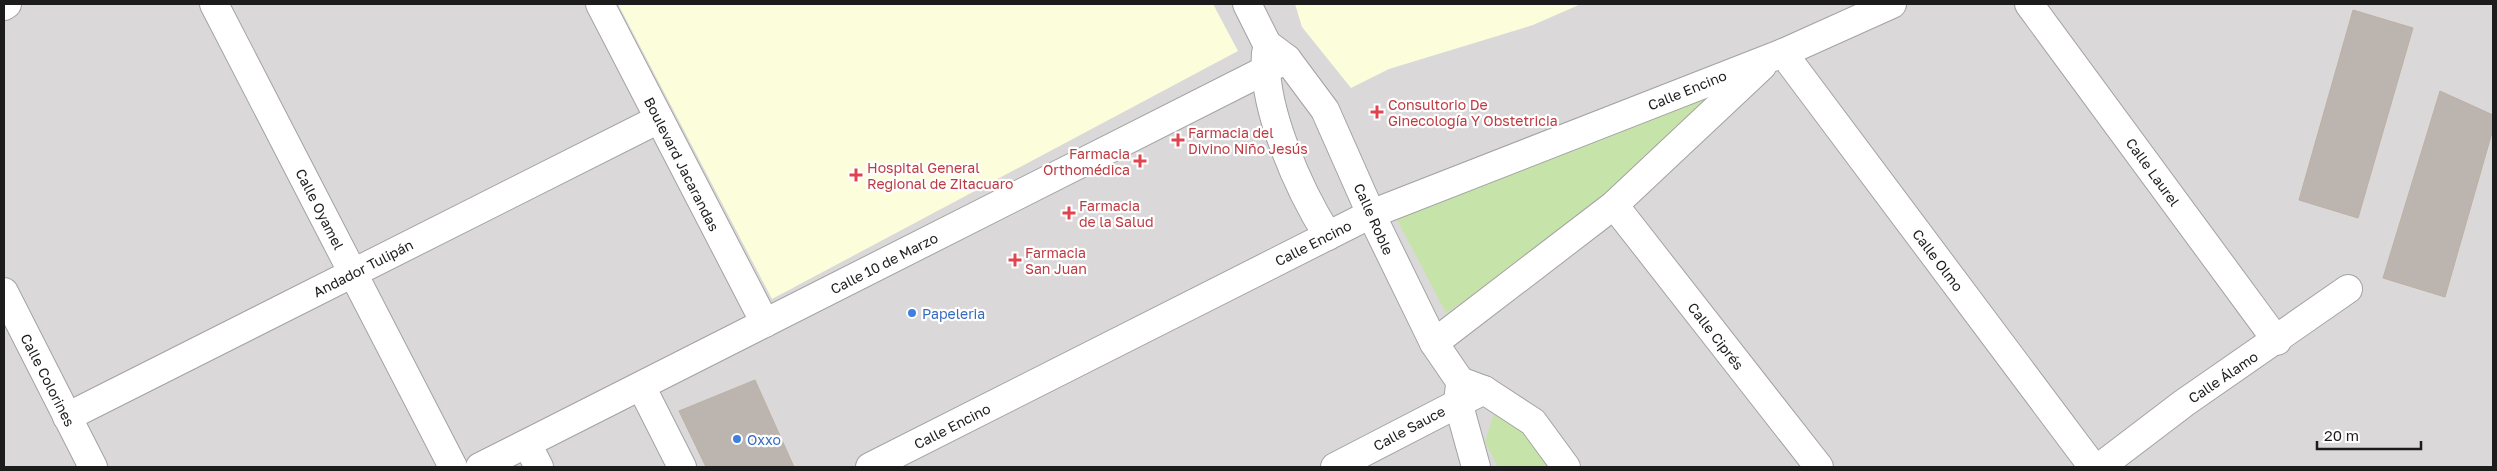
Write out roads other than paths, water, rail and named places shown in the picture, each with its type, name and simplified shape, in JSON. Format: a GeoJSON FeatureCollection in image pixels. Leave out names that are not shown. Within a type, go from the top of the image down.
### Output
{"type":"FeatureCollection","features":[{"type":"Feature","properties":{"kind":"street","name":"Calle Oyamel"},"geometry":{"type":"LineString","coordinates":[[214,4],[452,467]]}},
{"type":"Feature","properties":{"kind":"street","name":"Boulevard Jacarandas"},"geometry":{"type":"LineString","coordinates":[[600,4],[765,323]]}},
{"type":"Feature","properties":{"kind":"street"},"geometry":{"type":"LineString","coordinates":[[1247,4],[1273,58],[1278,131],[1313,212],[1328,236]]}},
{"type":"Feature","properties":{"kind":"street","name":"Calle Encino"},"geometry":{"type":"LineString","coordinates":[[870,467],[1371,214],[1778,54],[1892,4]]}},
{"type":"Feature","properties":{"kind":"street","name":"Calle Laurel"},"geometry":{"type":"LineString","coordinates":[[2029,4],[2277,340]]}},
{"type":"Feature","properties":{"kind":"street","name":"Calle Encino"},"geometry":{"type":"LineString","coordinates":[[1434,343],[1614,205],[1778,54]]}},
{"type":"Feature","properties":{"kind":"street","name":"Calle Olmo"},"geometry":{"type":"LineString","coordinates":[[1778,54],[2093,467]]}},
{"type":"Feature","properties":{"kind":"street","name":"Calle Roble"},"geometry":{"type":"LineString","coordinates":[[1273,58],[1324,110],[1371,214],[1434,343],[1468,391],[1533,422],[1566,467]]}},
{"type":"Feature","properties":{"kind":"street","name":"Calle 10 de Marzo"},"geometry":{"type":"LineString","coordinates":[[489,465],[533,455],[641,386],[1273,58]]}},
{"type":"Feature","properties":{"kind":"street","name":"Andador Tulipán"},"geometry":{"type":"LineString","coordinates":[[67,417],[659,119]]}},
{"type":"Feature","properties":{"kind":"street","name":"Calle Ciprés"},"geometry":{"type":"LineString","coordinates":[[1614,205],[1819,467]]}},
{"type":"Feature","properties":{"kind":"street","name":"Calle Álamo"},"geometry":{"type":"LineString","coordinates":[[2100,467],[2184,403],[2348,289]]}},
{"type":"Feature","properties":{"kind":"street","name":"Calle Colorines"},"geometry":{"type":"LineString","coordinates":[[4,292],[93,467]]}},
{"type":"Feature","properties":{"kind":"street"},"geometry":{"type":"LineString","coordinates":[[641,386],[682,467]]}},
{"type":"Feature","properties":{"kind":"street","name":"Calle Roble"},"geometry":{"type":"LineString","coordinates":[[1468,391],[1476,467]]}},
{"type":"Feature","properties":{"kind":"street","name":"Calle Sauce"},"geometry":{"type":"LineString","coordinates":[[1335,467],[1468,391]]}},
{"type":"Feature","properties":{"kind":"place","name":"Consultorio De Ginecología Y Obstetricia"},"geometry":{"type":"Point","coordinates":[1377,112]}},
{"type":"Feature","properties":{"kind":"place","name":"Farmacia del Divino Niño Jesús"},"geometry":{"type":"Point","coordinates":[1178,140]}},
{"type":"Feature","properties":{"kind":"place","name":"Farmacia Orthomédica"},"geometry":{"type":"Point","coordinates":[1140,161]}},
{"type":"Feature","properties":{"kind":"place","name":"Hospital General Regional de Zitacuaro"},"geometry":{"type":"Point","coordinates":[856,175]}},
{"type":"Feature","properties":{"kind":"place","name":"Farmacia de la Salud"},"geometry":{"type":"Point","coordinates":[1069,213]}},
{"type":"Feature","properties":{"kind":"place","name":"Farmacia San Juan"},"geometry":{"type":"Point","coordinates":[1015,260]}},
{"type":"Feature","properties":{"kind":"place","name":"Papeleria"},"geometry":{"type":"Point","coordinates":[912,313]}},
{"type":"Feature","properties":{"kind":"place","name":"Oxxo"},"geometry":{"type":"Point","coordinates":[737,439]}}]}
